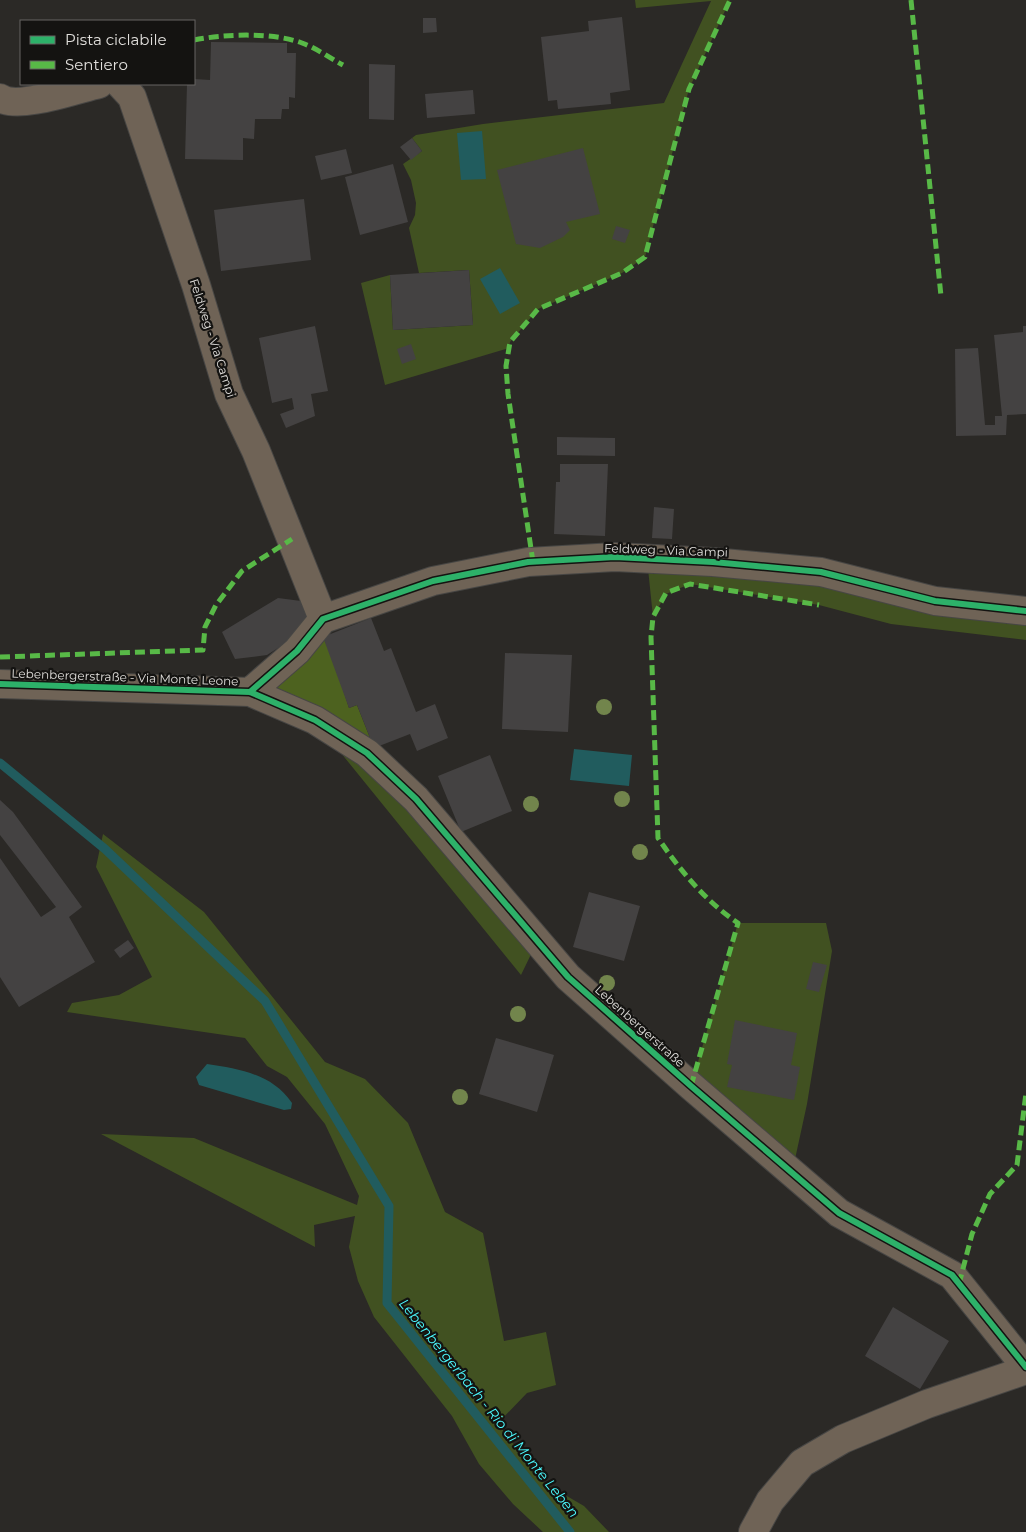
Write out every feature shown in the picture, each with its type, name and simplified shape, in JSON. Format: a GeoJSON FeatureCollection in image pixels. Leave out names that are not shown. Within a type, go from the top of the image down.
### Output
{"type":"FeatureCollection","features":[{"type":"Feature","properties":{"kind":"street"},"geometry":{"type":"LineString","coordinates":[[0,98],[6,102],[26,101],[95,85]]}},
{"type":"Feature","properties":{"kind":"street","name":"Feldweg - Via Campi"},"geometry":{"type":"LineString","coordinates":[[121,85],[132,97],[196,285],[229,394],[256,451],[323,619],[433,581],[528,562],[615,558],[713,562],[821,572],[935,601],[1026,611]]}},
{"type":"Feature","properties":{"kind":"street"},"geometry":{"type":"LineString","coordinates":[[250,692],[297,652],[323,619]]}},
{"type":"Feature","properties":{"kind":"street","name":"Lebenbergerstraße - Via Monte Leone"},"geometry":{"type":"LineString","coordinates":[[0,684],[250,692]]}},
{"type":"Feature","properties":{"kind":"street","name":"Lebenbergerstraße"},"geometry":{"type":"LineString","coordinates":[[250,692],[315,720],[367,753],[416,799],[568,977],[839,1213],[952,1275],[1026,1369]]}},
{"type":"Feature","properties":{"kind":"street"},"geometry":{"type":"LineString","coordinates":[[753,1532],[770,1501],[802,1462],[842,1439],[918,1408],[1026,1369]]}},
{"type":"Feature","properties":{"kind":"green space"},"geometry":{"type":"Polygon","coordinates":[[[635,0],[730,0],[689,89],[645,257],[622,273],[538,309],[510,342],[509,348],[385,385],[361,283],[390,275],[393,330],[473,325],[469,270],[419,273],[409,228],[415,215],[416,203],[411,180],[403,164],[422,151],[412,138],[416,135],[483,124],[664,103],[711,1],[636,8],[635,0]]]}},
{"type":"Feature","properties":{"kind":"green space"},"geometry":{"type":"Polygon","coordinates":[[[647,559],[1026,611],[1026,640],[891,624],[819,605],[690,584],[666,594],[653,617],[647,559]]]}},
{"type":"Feature","properties":{"kind":"green space"},"geometry":{"type":"Polygon","coordinates":[[[321,622],[349,708],[357,705],[374,748],[250,692],[321,622]]]}},
{"type":"Feature","properties":{"kind":"green space"},"geometry":{"type":"Polygon","coordinates":[[[315,721],[367,753],[537,942],[521,975],[315,721]]]}},
{"type":"Feature","properties":{"kind":"green space"},"geometry":{"type":"Polygon","coordinates":[[[103,834],[204,912],[325,1062],[365,1079],[408,1123],[445,1212],[483,1233],[504,1341],[546,1332],[556,1385],[527,1393],[498,1423],[541,1481],[584,1506],[609,1532],[543,1532],[513,1504],[479,1464],[452,1416],[374,1317],[358,1281],[349,1247],[355,1216],[314,1225],[315,1247],[101,1134],[194,1138],[357,1205],[359,1196],[325,1124],[287,1077],[267,1066],[245,1038],[67,1012],[72,1003],[119,995],[152,977],[96,867],[103,834]]]}},
{"type":"Feature","properties":{"kind":"green space"},"geometry":{"type":"Polygon","coordinates":[[[738,923],[826,923],[832,951],[807,1104],[792,1173],[691,1086],[738,923]]]}},
{"type":"Feature","properties":{"kind":"water"},"geometry":{"type":"Polygon","coordinates":[[[482,131],[486,179],[461,180],[457,133],[482,131]]]}},
{"type":"Feature","properties":{"kind":"water"},"geometry":{"type":"Polygon","coordinates":[[[500,268],[520,303],[500,314],[480,279],[500,268]]]}},
{"type":"Feature","properties":{"kind":"water"},"geometry":{"type":"Polygon","coordinates":[[[574,749],[632,755],[629,786],[570,780],[574,749]]]}},
{"type":"Feature","properties":{"kind":"water"},"geometry":{"type":"Polygon","coordinates":[[[207,1064],[243,1071],[265,1079],[284,1093],[292,1103],[291,1109],[284,1110],[199,1085],[196,1077],[207,1064]]]}},
{"type":"Feature","properties":{"kind":"building"},"geometry":{"type":"Polygon","coordinates":[[[622,17],[630,90],[610,93],[611,104],[558,109],[557,100],[548,101],[541,37],[589,31],[588,21],[622,17]]]}},
{"type":"Feature","properties":{"kind":"building"},"geometry":{"type":"Polygon","coordinates":[[[423,18],[436,18],[437,32],[423,33],[423,18]]]}},
{"type":"Feature","properties":{"kind":"building"},"geometry":{"type":"Polygon","coordinates":[[[211,42],[287,43],[287,53],[296,53],[295,98],[289,97],[289,109],[282,109],[281,119],[255,119],[254,139],[243,138],[243,160],[185,159],[187,85],[195,85],[195,79],[210,80],[211,42]]]}},
{"type":"Feature","properties":{"kind":"building"},"geometry":{"type":"Polygon","coordinates":[[[369,64],[395,65],[394,120],[369,119],[369,64]]]}},
{"type":"Feature","properties":{"kind":"building"},"geometry":{"type":"Polygon","coordinates":[[[473,90],[475,114],[427,118],[425,94],[473,90]]]}},
{"type":"Feature","properties":{"kind":"building"},"geometry":{"type":"Polygon","coordinates":[[[412,138],[422,151],[411,160],[400,147],[412,138]]]}},
{"type":"Feature","properties":{"kind":"building"},"geometry":{"type":"Polygon","coordinates":[[[583,148],[600,214],[566,222],[570,230],[563,237],[540,248],[516,244],[497,170],[583,148]]]}},
{"type":"Feature","properties":{"kind":"building"},"geometry":{"type":"Polygon","coordinates":[[[346,149],[352,173],[321,180],[315,156],[346,149]]]}},
{"type":"Feature","properties":{"kind":"building"},"geometry":{"type":"Polygon","coordinates":[[[393,164],[408,222],[360,235],[345,177],[393,164]]]}},
{"type":"Feature","properties":{"kind":"building"},"geometry":{"type":"Polygon","coordinates":[[[304,199],[311,260],[221,271],[214,210],[304,199]]]}},
{"type":"Feature","properties":{"kind":"building"},"geometry":{"type":"Polygon","coordinates":[[[616,226],[630,230],[625,243],[612,239],[616,226]]]}},
{"type":"Feature","properties":{"kind":"building"},"geometry":{"type":"Polygon","coordinates":[[[469,270],[473,325],[393,330],[390,275],[469,270]]]}},
{"type":"Feature","properties":{"kind":"building"},"geometry":{"type":"Polygon","coordinates":[[[315,326],[328,391],[311,394],[315,416],[286,428],[280,414],[294,409],[292,398],[272,403],[259,338],[315,326]]]}},
{"type":"Feature","properties":{"kind":"building"},"geometry":{"type":"Polygon","coordinates":[[[1023,326],[1026,326],[1026,414],[1007,415],[1006,435],[956,436],[955,349],[978,348],[985,425],[995,425],[995,416],[1002,416],[994,335],[1023,332],[1023,326]]]}},
{"type":"Feature","properties":{"kind":"building"},"geometry":{"type":"Polygon","coordinates":[[[411,344],[416,359],[402,364],[397,349],[411,344]]]}},
{"type":"Feature","properties":{"kind":"building"},"geometry":{"type":"Polygon","coordinates":[[[557,437],[615,438],[615,456],[557,455],[557,437]]]}},
{"type":"Feature","properties":{"kind":"building"},"geometry":{"type":"Polygon","coordinates":[[[560,464],[608,464],[605,536],[554,534],[556,482],[560,482],[560,464]]]}},
{"type":"Feature","properties":{"kind":"building"},"geometry":{"type":"Polygon","coordinates":[[[654,507],[674,509],[672,539],[652,538],[654,507]]]}},
{"type":"Feature","properties":{"kind":"building"},"geometry":{"type":"Polygon","coordinates":[[[278,598],[301,601],[314,625],[267,655],[235,659],[222,632],[278,598]]]}},
{"type":"Feature","properties":{"kind":"building"},"geometry":{"type":"Polygon","coordinates":[[[371,618],[384,651],[391,648],[416,712],[435,704],[448,738],[417,751],[410,734],[374,748],[357,705],[349,708],[323,637],[371,618]]]}},
{"type":"Feature","properties":{"kind":"building"},"geometry":{"type":"Polygon","coordinates":[[[505,653],[572,655],[568,732],[502,729],[505,653]]]}},
{"type":"Feature","properties":{"kind":"building"},"geometry":{"type":"Polygon","coordinates":[[[490,755],[512,811],[461,832],[438,776],[490,755]]]}},
{"type":"Feature","properties":{"kind":"building"},"geometry":{"type":"Polygon","coordinates":[[[0,800],[13,812],[82,907],[69,917],[95,962],[19,1007],[0,977],[0,858],[41,917],[56,907],[0,835],[0,800]]]}},
{"type":"Feature","properties":{"kind":"building"},"geometry":{"type":"Polygon","coordinates":[[[589,892],[640,906],[624,961],[573,947],[589,892]]]}},
{"type":"Feature","properties":{"kind":"building"},"geometry":{"type":"Polygon","coordinates":[[[128,940],[134,948],[120,958],[114,950],[128,940]]]}},
{"type":"Feature","properties":{"kind":"building"},"geometry":{"type":"Polygon","coordinates":[[[813,962],[827,965],[819,992],[806,989],[813,962]]]}},
{"type":"Feature","properties":{"kind":"building"},"geometry":{"type":"Polygon","coordinates":[[[735,1020],[797,1033],[791,1065],[800,1067],[794,1100],[727,1087],[732,1065],[727,1064],[735,1020]]]}},
{"type":"Feature","properties":{"kind":"building"},"geometry":{"type":"Polygon","coordinates":[[[496,1038],[554,1055],[537,1112],[479,1094],[496,1038]]]}},
{"type":"Feature","properties":{"kind":"building"},"geometry":{"type":"Polygon","coordinates":[[[893,1307],[949,1341],[920,1389],[865,1356],[893,1307]]]}},
{"type":"Feature","properties":{"kind":"waterway","name":"Lebenbergerbach - Rio di Monte Leben"},"geometry":{"type":"LineString","coordinates":[[0,763],[105,849],[265,1001],[389,1206],[387,1303],[570,1532]]}},
{"type":"Feature","properties":{"kind":"marked path"},"geometry":{"type":"LineString","coordinates":[[533,562],[508,394],[506,366],[510,342],[538,309],[622,273],[645,257],[689,89],[730,0]]}},
{"type":"Feature","properties":{"kind":"marked path"},"geometry":{"type":"LineString","coordinates":[[911,0],[941,296]]}},
{"type":"Feature","properties":{"kind":"marked path"},"geometry":{"type":"LineString","coordinates":[[195,40],[234,35],[290,39],[318,50],[343,65]]}},
{"type":"Feature","properties":{"kind":"marked path"},"geometry":{"type":"LineString","coordinates":[[0,657],[203,650],[205,627],[216,605],[242,571],[292,539]]}},
{"type":"Feature","properties":{"kind":"marked path"},"geometry":{"type":"LineString","coordinates":[[691,1086],[738,923],[704,895],[675,862],[658,838],[651,637],[653,617],[666,593],[690,584],[819,605]]}},
{"type":"Feature","properties":{"kind":"marked path"},"geometry":{"type":"LineString","coordinates":[[959,1284],[972,1234],[990,1194],[1017,1165],[1026,1093]]}},
{"type":"Feature","properties":{"kind":"cycle path"},"geometry":{"type":"LineString","coordinates":[[250,692],[297,651],[323,619],[433,581],[528,562],[615,557],[713,562],[821,572],[935,601],[1026,611]]}},
{"type":"Feature","properties":{"kind":"cycle path"},"geometry":{"type":"LineString","coordinates":[[0,684],[250,692],[315,720],[367,753],[416,799],[568,977],[839,1213],[952,1275],[1026,1367]]}}]}
